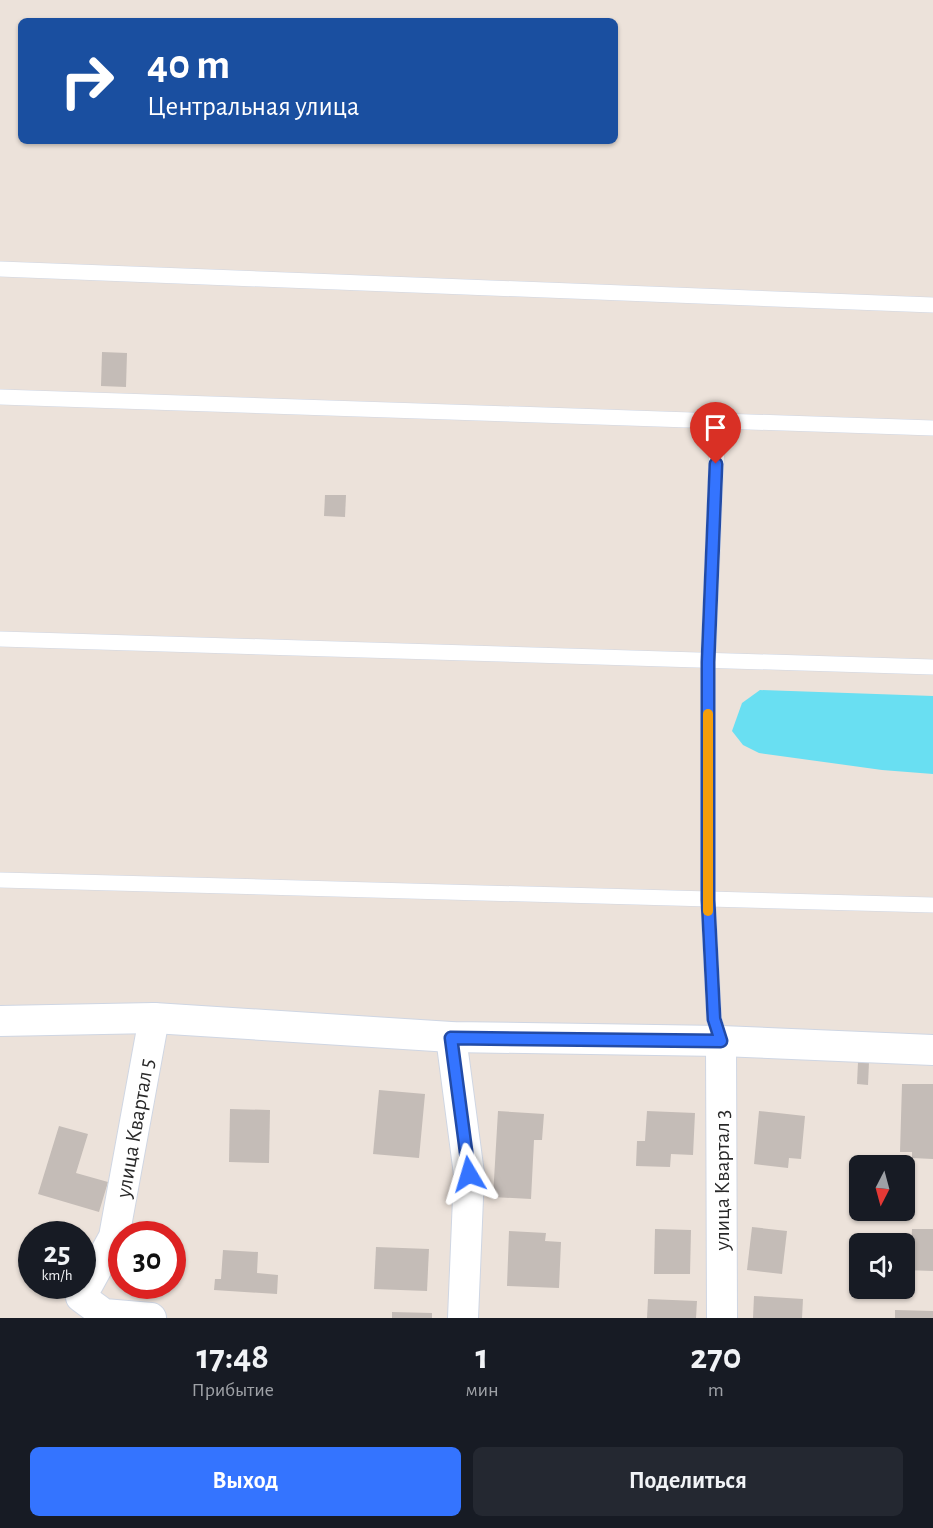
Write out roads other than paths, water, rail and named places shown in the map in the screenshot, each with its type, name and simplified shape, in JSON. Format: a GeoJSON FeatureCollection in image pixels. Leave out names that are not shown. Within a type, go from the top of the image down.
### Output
{"type":"FeatureCollection","features":[{"type":"Feature","properties":{"kind":"street"},"geometry":{"type":"LineString","coordinates":[[0,1021],[154,1018],[451,1038],[721,1041],[933,1050]]}},
{"type":"Feature","properties":{"kind":"street","name":"улица Квартал 5"},"geometry":{"type":"LineString","coordinates":[[151,1318],[104,1314],[81,1298],[114,1237],[154,1018]]}},
{"type":"Feature","properties":{"kind":"street"},"geometry":{"type":"LineString","coordinates":[[451,1038],[469,1174],[464,1318]]}},
{"type":"Feature","properties":{"kind":"street","name":"улица Квартал 3"},"geometry":{"type":"LineString","coordinates":[[721,1041],[722,1318]]}},
{"type":"Feature","properties":{"kind":"lane"},"geometry":{"type":"LineString","coordinates":[[0,269],[933,304]]}},
{"type":"Feature","properties":{"kind":"lane"},"geometry":{"type":"LineString","coordinates":[[0,397],[933,428]]}},
{"type":"Feature","properties":{"kind":"lane"},"geometry":{"type":"LineString","coordinates":[[717,420],[708,662],[708,900],[714,1019],[721,1041]]}},
{"type":"Feature","properties":{"kind":"lane"},"geometry":{"type":"LineString","coordinates":[[0,639],[933,667]]}},
{"type":"Feature","properties":{"kind":"lane"},"geometry":{"type":"LineString","coordinates":[[0,880],[933,905]]}},
{"type":"Feature","properties":{"kind":"water"},"geometry":{"type":"Polygon","coordinates":[[[760,690],[933,696],[933,774],[882,770],[759,753],[743,745],[732,731],[742,703],[760,690]]]}}]}
